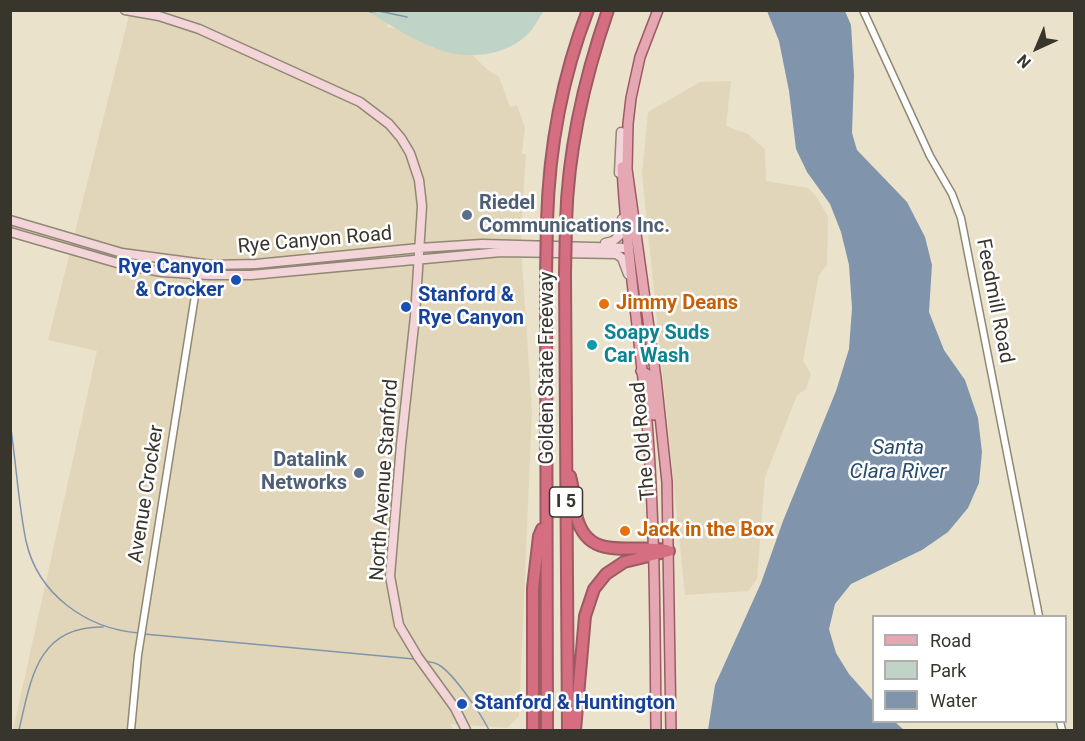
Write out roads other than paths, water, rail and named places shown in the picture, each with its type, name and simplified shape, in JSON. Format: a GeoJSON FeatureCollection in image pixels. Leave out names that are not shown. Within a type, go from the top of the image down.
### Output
{"type":"FeatureCollection","features":[{"type":"Feature","properties":{"kind":"highway","name":"Golden State Freeway"},"geometry":{"type":"LineString","coordinates":[[547,730],[547,221],[560,108],[569,66],[588,10]]}},
{"type":"Feature","properties":{"kind":"highway","name":"Golden State Freeway"},"geometry":{"type":"LineString","coordinates":[[568,730],[566,222],[579,111],[594,50],[608,10]]}},
{"type":"Feature","properties":{"kind":"highway"},"geometry":{"type":"LineString","coordinates":[[566,461],[575,495],[578,518],[584,533],[590,539],[603,547],[669,551]]}},
{"type":"Feature","properties":{"kind":"highway"},"geometry":{"type":"LineString","coordinates":[[533,730],[533,588],[539,536],[546,521]]}},
{"type":"Feature","properties":{"kind":"highway"},"geometry":{"type":"LineString","coordinates":[[576,730],[585,616],[590,598],[600,581],[614,567],[655,551]]}},
{"type":"Feature","properties":{"kind":"main road","name":"North Avenue Stanford"},"geometry":{"type":"LineString","coordinates":[[125,10],[159,15],[199,29],[352,98],[379,115],[404,142],[415,168],[422,198],[390,576],[399,625],[418,657],[455,708],[466,730]]}},
{"type":"Feature","properties":{"kind":"main road","name":"The Old Road"},"geometry":{"type":"LineString","coordinates":[[652,10],[631,98],[627,169],[633,247],[632,286],[647,417],[655,551],[656,730]]}},
{"type":"Feature","properties":{"kind":"main road","name":"The Old Road"},"geometry":{"type":"LineString","coordinates":[[658,10],[646,34],[627,93],[621,132],[621,162],[656,378],[664,462],[669,551],[671,730]]}},
{"type":"Feature","properties":{"kind":"main road"},"geometry":{"type":"LineString","coordinates":[[527,245],[609,243],[618,238],[622,232],[619,182],[621,132]]}},
{"type":"Feature","properties":{"kind":"main road","name":"Rye Canyon Road"},"geometry":{"type":"LineString","coordinates":[[10,220],[122,253],[200,264],[256,264],[482,244],[633,247]]}},
{"type":"Feature","properties":{"kind":"main road","name":"Rye Canyon Road"},"geometry":{"type":"LineString","coordinates":[[10,232],[124,265],[199,275],[251,275],[496,253],[619,255],[625,262],[632,286]]}},
{"type":"Feature","properties":{"kind":"main road","name":"Rye Canyon Road"},"geometry":{"type":"LineString","coordinates":[[496,253],[502,249],[622,250],[633,247]]}},
{"type":"Feature","properties":{"kind":"main road"},"geometry":{"type":"LineString","coordinates":[[641,371],[647,374],[654,414],[660,419]]}},
{"type":"Feature","properties":{"kind":"main road"},"geometry":{"type":"LineString","coordinates":[[647,417],[654,422],[657,449],[664,462]]}},
{"type":"Feature","properties":{"kind":"street","name":"Feedmill Road"},"geometry":{"type":"LineString","coordinates":[[863,10],[930,156],[952,194],[959,212],[1040,615]]}},
{"type":"Feature","properties":{"kind":"street","name":"Avenue Crocker"},"geometry":{"type":"LineString","coordinates":[[131,730],[138,655],[200,264]]}},
{"type":"Feature","properties":{"kind":"water","name":"Santa Clara River"},"geometry":{"type":"Polygon","coordinates":[[[767,11],[845,11],[851,25],[854,75],[852,133],[857,150],[907,202],[925,237],[932,265],[929,312],[944,350],[965,380],[978,418],[982,452],[979,483],[968,508],[948,532],[922,550],[851,584],[835,604],[829,629],[836,653],[849,674],[872,700],[872,723],[896,723],[904,730],[708,730],[715,685],[761,583],[783,521],[836,391],[849,349],[852,308],[849,265],[841,232],[830,204],[807,172],[796,149],[789,91],[779,41],[767,11]]]}},
{"type":"Feature","properties":{"kind":"waterway"},"geometry":{"type":"LineString","coordinates":[[370,12],[379,11],[407,17]]}},
{"type":"Feature","properties":{"kind":"waterway"},"geometry":{"type":"LineString","coordinates":[[10,422],[26,541],[41,578],[53,593],[84,616],[101,625],[139,633]]}},
{"type":"Feature","properties":{"kind":"waterway"},"geometry":{"type":"LineString","coordinates":[[19,730],[33,675],[51,646],[64,636],[81,629],[103,627]]}},
{"type":"Feature","properties":{"kind":"waterway"},"geometry":{"type":"LineString","coordinates":[[144,634],[414,659]]}},
{"type":"Feature","properties":{"kind":"waterway"},"geometry":{"type":"LineString","coordinates":[[425,661],[437,664],[452,677],[474,705],[489,730]]}},
{"type":"Feature","properties":{"kind":"place","name":"Riedel Communications Inc."},"geometry":{"type":"Point","coordinates":[467,215]}},
{"type":"Feature","properties":{"kind":"place","name":"Rye Canyon & Crocker"},"geometry":{"type":"Point","coordinates":[236,280]}},
{"type":"Feature","properties":{"kind":"place","name":"Jimmy Deans"},"geometry":{"type":"Point","coordinates":[604,304]}},
{"type":"Feature","properties":{"kind":"place","name":"Stanford & Rye Canyon"},"geometry":{"type":"Point","coordinates":[406,307]}},
{"type":"Feature","properties":{"kind":"place","name":"Soapy Suds Car Wash"},"geometry":{"type":"Point","coordinates":[592,345]}},
{"type":"Feature","properties":{"kind":"place","name":"Datalink Networks"},"geometry":{"type":"Point","coordinates":[359,473]}},
{"type":"Feature","properties":{"kind":"place","name":"Jack in the Box"},"geometry":{"type":"Point","coordinates":[625,531]}},
{"type":"Feature","properties":{"kind":"place","name":"Stanford & Huntington"},"geometry":{"type":"Point","coordinates":[462,704]}}]}
